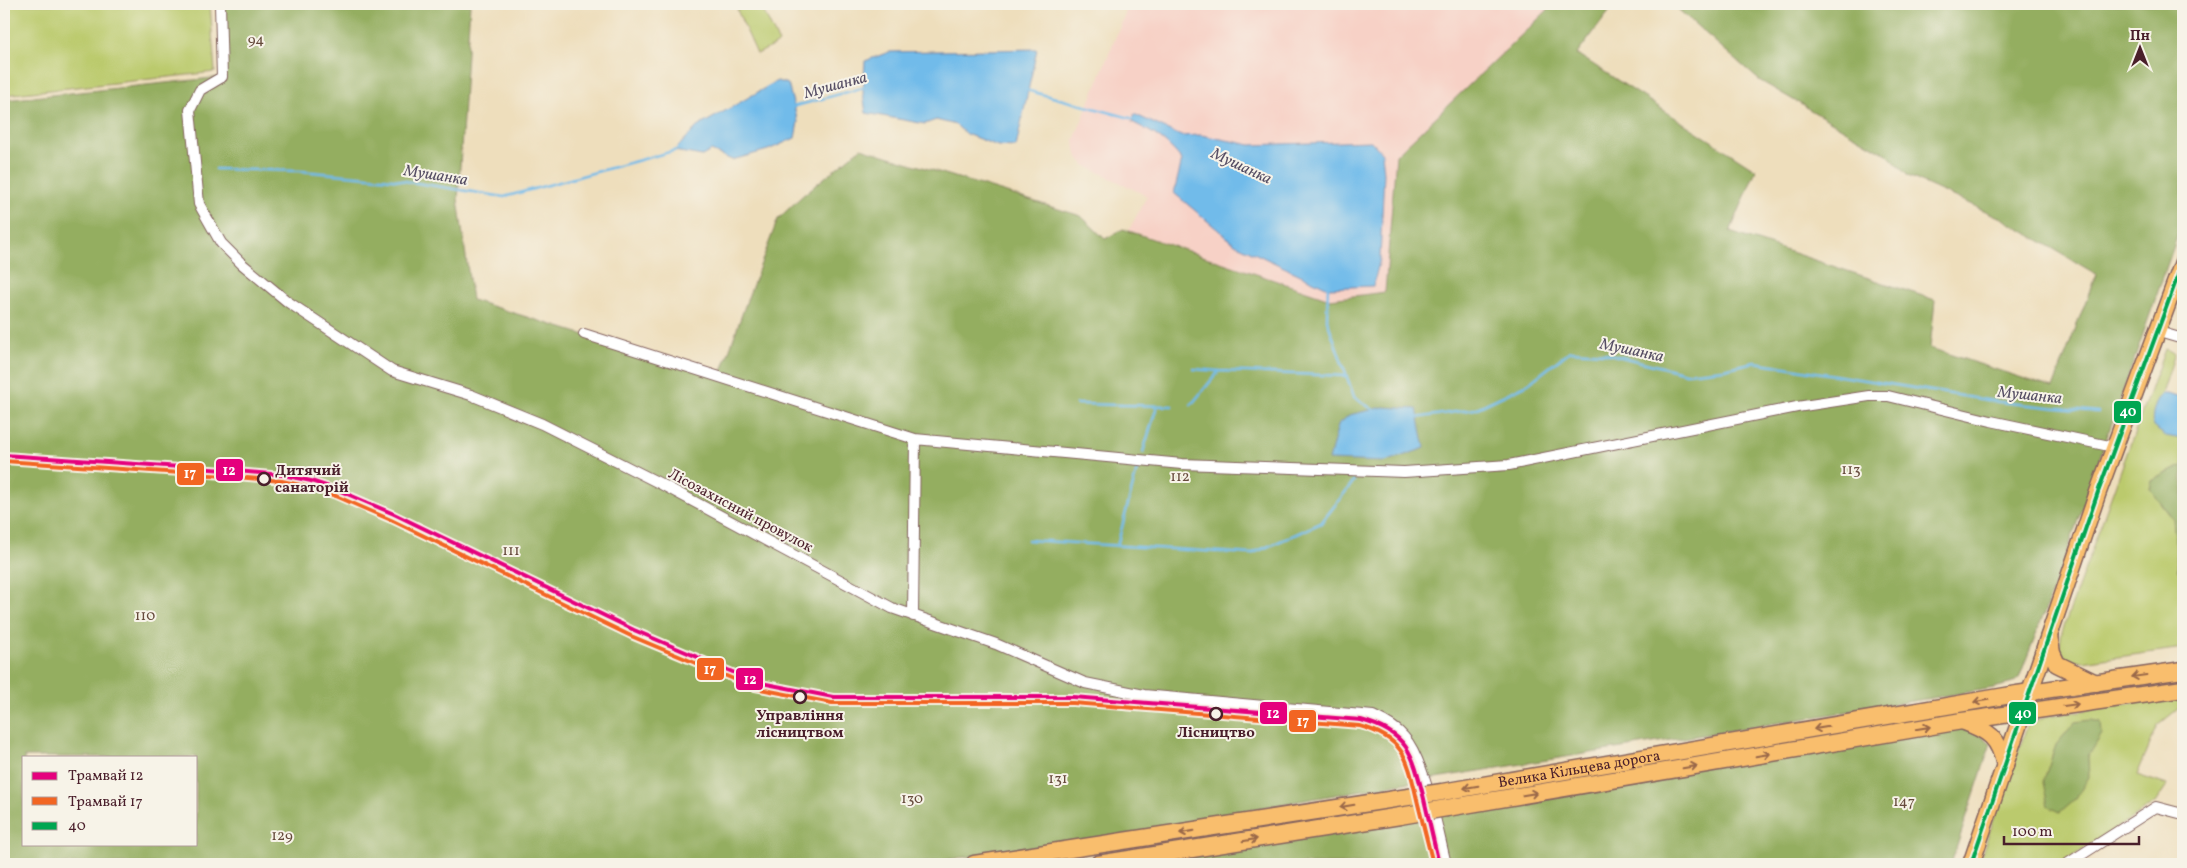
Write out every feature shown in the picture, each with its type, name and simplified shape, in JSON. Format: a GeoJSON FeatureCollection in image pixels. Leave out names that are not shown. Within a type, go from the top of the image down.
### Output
{"type":"FeatureCollection","features":[{"type":"Feature","properties":{"kind":"main road"},"geometry":{"type":"LineString","coordinates":[[1971,864],[2114,447],[2183,262]]}},
{"type":"Feature","properties":{"kind":"main road"},"geometry":{"type":"LineString","coordinates":[[2048,636],[2057,664],[2096,682]]}},
{"type":"Feature","properties":{"kind":"main road","name":"Велика Кільцева дорога"},"geometry":{"type":"LineString","coordinates":[[974,864],[1442,792],[2096,682],[2183,670]]}},
{"type":"Feature","properties":{"kind":"main road","name":"Велика Кільцева дорога"},"geometry":{"type":"LineString","coordinates":[[1098,864],[1400,816],[1962,721],[2183,690]]}},
{"type":"Feature","properties":{"kind":"main road"},"geometry":{"type":"LineString","coordinates":[[1962,721],[1979,727],[1995,738],[2001,749],[2005,766]]}},
{"type":"Feature","properties":{"kind":"street","name":"Лісозахисний провулок"},"geometry":{"type":"LineString","coordinates":[[220,4],[222,77],[200,90],[190,110],[199,204],[221,243],[242,264],[308,317],[392,371],[471,395],[542,424],[663,484],[892,608],[996,644],[1085,683],[1144,695],[1373,716],[1384,721],[1406,738],[1416,755],[1446,864]]}},
{"type":"Feature","properties":{"kind":"street"},"geometry":{"type":"LineString","coordinates":[[2158,332],[2183,339]]}},
{"type":"Feature","properties":{"kind":"street"},"geometry":{"type":"LineString","coordinates":[[584,334],[915,439],[1182,464],[1404,472],[1508,465],[1798,407],[1869,396],[1888,396],[1991,421],[2114,447]]}},
{"type":"Feature","properties":{"kind":"street"},"geometry":{"type":"LineString","coordinates":[[913,616],[915,439]]}},
{"type":"Feature","properties":{"kind":"street"},"geometry":{"type":"LineString","coordinates":[[2067,864],[2156,806],[2183,814]]}},
{"type":"Feature","properties":{"kind":"shaded area"},"geometry":{"type":"Polygon","coordinates":[[[1129,4],[1554,4],[1396,155],[1386,292],[1330,299],[1129,230],[1147,196],[1086,166],[1079,159],[1075,150],[1074,140],[1129,4]]]}},
{"type":"Feature","properties":{"kind":"green space"},"geometry":{"type":"Polygon","coordinates":[[[4,4],[210,4],[215,72],[4,95],[4,4]]]}},
{"type":"Feature","properties":{"kind":"green space"},"geometry":{"type":"Polygon","coordinates":[[[220,4],[470,4],[458,199],[472,300],[720,377],[778,219],[802,196],[861,148],[1081,216],[1105,239],[1123,229],[1330,299],[1385,292],[1396,155],[1554,4],[1615,4],[1577,54],[1756,170],[1730,232],[1935,300],[1930,348],[2053,388],[2096,274],[2001,218],[1908,176],[1888,155],[1759,80],[1672,4],[2183,4],[2183,220],[2058,577],[2019,678],[2013,683],[1994,688],[1392,785],[1265,807],[1136,833],[916,864],[4,864],[4,100],[222,77],[220,4]]]}},
{"type":"Feature","properties":{"kind":"green space"},"geometry":{"type":"Polygon","coordinates":[[[750,4],[760,4],[779,43],[757,54],[737,10],[750,4]]]}},
{"type":"Feature","properties":{"kind":"green space"},"geometry":{"type":"Polygon","coordinates":[[[2165,349],[2175,353],[2162,394],[2158,398],[2182,439],[2183,437],[2181,452],[2183,453],[2183,465],[2152,481],[2150,489],[2174,519],[2178,571],[2183,575],[2183,648],[2082,662],[2068,659],[2059,650],[2062,632],[2165,349]]]}},
{"type":"Feature","properties":{"kind":"green space"},"geometry":{"type":"Polygon","coordinates":[[[2183,465],[2183,575],[2178,571],[2173,519],[2150,489],[2152,481],[2183,465]]]}},
{"type":"Feature","properties":{"kind":"green space"},"geometry":{"type":"Polygon","coordinates":[[[2183,695],[2183,705],[2158,725],[2137,775],[2167,785],[2155,803],[2060,864],[1978,864],[2028,724],[2048,716],[2183,695]]]}},
{"type":"Feature","properties":{"kind":"green space"},"geometry":{"type":"Polygon","coordinates":[[[2091,720],[2101,722],[2102,734],[2088,757],[2089,777],[2076,798],[2060,812],[2048,806],[2043,782],[2056,745],[2075,722],[2091,720]]]}},
{"type":"Feature","properties":{"kind":"green space","name":"147"},"geometry":{"type":"Polygon","coordinates":[[[1962,721],[1991,743],[1951,864],[1098,864],[1962,721]]]}},
{"type":"Feature","properties":{"kind":"water"},"geometry":{"type":"Polygon","coordinates":[[[1037,49],[1016,147],[998,146],[966,134],[956,125],[936,120],[925,124],[866,113],[863,93],[865,61],[889,52],[1037,49]]]}},
{"type":"Feature","properties":{"kind":"water"},"geometry":{"type":"Polygon","coordinates":[[[777,81],[788,84],[798,122],[795,138],[768,150],[732,160],[711,151],[702,156],[674,151],[697,127],[777,81]]]}},
{"type":"Feature","properties":{"kind":"water"},"geometry":{"type":"Polygon","coordinates":[[[1134,114],[1181,136],[1201,135],[1251,145],[1371,141],[1382,153],[1384,173],[1380,259],[1373,286],[1328,288],[1235,244],[1174,193],[1182,160],[1171,147],[1132,122],[1134,114]]]}},
{"type":"Feature","properties":{"kind":"water"},"geometry":{"type":"Polygon","coordinates":[[[2162,394],[2183,399],[2182,439],[2166,436],[2153,427],[2154,409],[2162,394]]]}},
{"type":"Feature","properties":{"kind":"water"},"geometry":{"type":"Polygon","coordinates":[[[1383,407],[1417,409],[1425,448],[1385,462],[1329,460],[1338,425],[1349,415],[1383,407]]]}},
{"type":"Feature","properties":{"kind":"waterway","name":"Мушанка"},"geometry":{"type":"LineString","coordinates":[[792,107],[866,87]]}},
{"type":"Feature","properties":{"kind":"waterway","name":"Мушанка"},"geometry":{"type":"LineString","coordinates":[[1026,90],[1134,119]]}},
{"type":"Feature","properties":{"kind":"waterway","name":"Мушанка"},"geometry":{"type":"LineString","coordinates":[[216,169],[300,171],[392,179],[504,197],[677,150]]}},
{"type":"Feature","properties":{"kind":"waterway","name":"Мушанка"},"geometry":{"type":"LineString","coordinates":[[1328,285],[1327,320],[1354,397],[1375,411]]}},
{"type":"Feature","properties":{"kind":"waterway","name":"Мушанка"},"geometry":{"type":"LineString","coordinates":[[1416,418],[1475,409],[1528,384],[1570,351],[1605,353],[1686,373],[1724,369],[1755,362],[1999,402],[2098,412]]}},
{"type":"Feature","properties":{"kind":"waterway"},"geometry":{"type":"LineString","coordinates":[[1193,369],[1219,371]]}},
{"type":"Feature","properties":{"kind":"waterway"},"geometry":{"type":"LineString","coordinates":[[1191,405],[1219,371],[1348,376]]}},
{"type":"Feature","properties":{"kind":"waterway"},"geometry":{"type":"LineString","coordinates":[[1076,404],[1172,406]]}},
{"type":"Feature","properties":{"kind":"waterway"},"geometry":{"type":"LineString","coordinates":[[1143,452],[1157,406]]}},
{"type":"Feature","properties":{"kind":"waterway"},"geometry":{"type":"LineString","coordinates":[[1117,546],[1138,466]]}},
{"type":"Feature","properties":{"kind":"waterway"},"geometry":{"type":"LineString","coordinates":[[1028,540],[1251,554],[1321,523],[1354,481]]}},
{"type":"Feature","properties":{"kind":"tram line","name":"12"},"geometry":{"type":"LineString","coordinates":[[4,455],[225,470],[283,475],[311,481],[338,490],[394,514],[634,630],[756,682],[833,697],[1073,697],[1361,720],[1390,732],[1399,739],[1412,758],[1439,864]]}},
{"type":"Feature","properties":{"kind":"tram line","name":"17"},"geometry":{"type":"LineString","coordinates":[[4,461],[225,476],[282,481],[309,487],[336,496],[391,520],[631,636],[755,688],[832,703],[1073,703],[1360,726],[1376,731],[1387,738],[1403,754],[1408,764],[1433,864]]}},
{"type":"Feature","properties":{"kind":"transit line","name":"40"},"geometry":{"type":"LineString","coordinates":[[1971,864],[2098,492],[2183,262]]}},
{"type":"Feature","properties":{"kind":"place","name":"Дитячий санаторій"},"geometry":{"type":"Point","coordinates":[264,479]}},
{"type":"Feature","properties":{"kind":"place","name":"Управління лісництвом"},"geometry":{"type":"Point","coordinates":[800,697]}},
{"type":"Feature","properties":{"kind":"place","name":"Лісництво"},"geometry":{"type":"Point","coordinates":[1216,714]}},
{"type":"Feature","properties":{"kind":"park label","name":"94"},"geometry":{"type":"Point","coordinates":[256,39]}},
{"type":"Feature","properties":{"kind":"park label","name":"113"},"geometry":{"type":"Point","coordinates":[1851,469]}},
{"type":"Feature","properties":{"kind":"park label","name":"112"},"geometry":{"type":"Point","coordinates":[1180,476]}},
{"type":"Feature","properties":{"kind":"park label","name":"111"},"geometry":{"type":"Point","coordinates":[511,550]}},
{"type":"Feature","properties":{"kind":"park label","name":"110"},"geometry":{"type":"Point","coordinates":[145,615]}},
{"type":"Feature","properties":{"kind":"park label","name":"131"},"geometry":{"type":"Point","coordinates":[1058,778]}},
{"type":"Feature","properties":{"kind":"park label","name":"130"},"geometry":{"type":"Point","coordinates":[912,798]}},
{"type":"Feature","properties":{"kind":"park label","name":"129"},"geometry":{"type":"Point","coordinates":[282,835]}}]}
